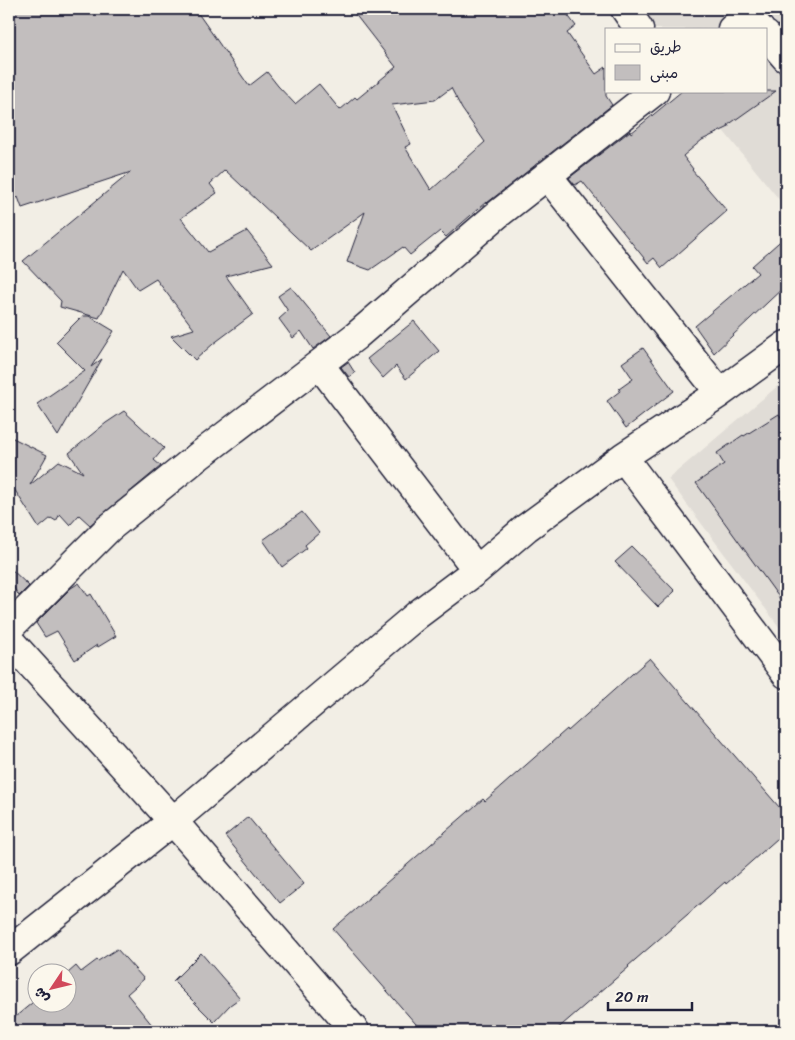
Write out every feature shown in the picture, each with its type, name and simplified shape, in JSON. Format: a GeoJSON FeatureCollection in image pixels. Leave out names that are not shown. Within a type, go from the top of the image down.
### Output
{"type":"FeatureCollection","features":[{"type":"Feature","properties":{"kind":"street"},"geometry":{"type":"LineString","coordinates":[[625,9],[638,28]]}},
{"type":"Feature","properties":{"kind":"street"},"geometry":{"type":"LineString","coordinates":[[9,628],[109,528],[200,455],[392,307],[427,275],[547,175],[654,92]]}},
{"type":"Feature","properties":{"kind":"street"},"geometry":{"type":"LineString","coordinates":[[547,175],[720,393]]}},
{"type":"Feature","properties":{"kind":"street"},"geometry":{"type":"LineString","coordinates":[[9,950],[173,821],[417,615],[477,570],[526,528],[623,457],[720,393],[786,345]]}},
{"type":"Feature","properties":{"kind":"street"},"geometry":{"type":"LineString","coordinates":[[319,364],[477,570]]}},
{"type":"Feature","properties":{"kind":"street"},"geometry":{"type":"LineString","coordinates":[[623,457],[786,674]]}},
{"type":"Feature","properties":{"kind":"street"},"geometry":{"type":"LineString","coordinates":[[9,640],[173,821],[354,1031]]}},
{"type":"Feature","properties":{"kind":"shaded area"},"geometry":{"type":"Polygon","coordinates":[[[622,9],[724,9],[741,28],[638,28],[622,9]]]}},
{"type":"Feature","properties":{"kind":"shaded area"},"geometry":{"type":"Polygon","coordinates":[[[764,9],[786,9],[786,34],[764,9]]]}},
{"type":"Feature","properties":{"kind":"shaded area"},"geometry":{"type":"Polygon","coordinates":[[[768,57],[786,78],[786,208],[692,92],[768,92],[768,57]]]}},
{"type":"Feature","properties":{"kind":"shaded area"},"geometry":{"type":"Polygon","coordinates":[[[786,379],[786,636],[668,479],[786,379]]]}},
{"type":"Feature","properties":{"kind":"building"},"geometry":{"type":"Polygon","coordinates":[[[16,9],[195,9],[249,86],[267,72],[295,104],[319,84],[340,110],[355,97],[357,99],[396,67],[351,9],[563,9],[576,26],[567,33],[596,74],[605,68],[605,92],[612,105],[486,202],[446,237],[440,231],[410,255],[403,247],[370,270],[347,262],[365,212],[311,251],[225,170],[210,184],[217,193],[181,218],[208,252],[247,231],[273,264],[226,276],[253,314],[195,360],[171,336],[194,329],[156,279],[138,290],[123,269],[99,318],[60,307],[61,301],[23,261],[131,172],[22,208],[18,197],[9,206],[9,18],[16,9]],[[451,88],[435,100],[392,105],[411,144],[405,147],[431,190],[485,142],[462,109],[451,88]]]}},
{"type":"Feature","properties":{"kind":"building"},"geometry":{"type":"Polygon","coordinates":[[[776,91],[728,125],[729,127],[702,140],[683,156],[692,170],[727,211],[662,268],[654,258],[648,263],[582,181],[575,185],[569,178],[630,131],[631,133],[681,92],[776,91]]]}},
{"type":"Feature","properties":{"kind":"building"},"geometry":{"type":"Polygon","coordinates":[[[786,236],[786,285],[714,353],[695,326],[758,273],[752,266],[786,236]]]}},
{"type":"Feature","properties":{"kind":"building"},"geometry":{"type":"Polygon","coordinates":[[[291,287],[331,336],[313,349],[301,331],[293,338],[279,319],[288,311],[278,296],[291,287]]]}},
{"type":"Feature","properties":{"kind":"building"},"geometry":{"type":"Polygon","coordinates":[[[82,316],[89,316],[114,331],[91,367],[102,359],[58,436],[37,404],[85,371],[56,342],[82,316]]]}},
{"type":"Feature","properties":{"kind":"building"},"geometry":{"type":"Polygon","coordinates":[[[414,321],[439,351],[406,379],[396,366],[383,378],[367,359],[414,321]]]}},
{"type":"Feature","properties":{"kind":"building"},"geometry":{"type":"Polygon","coordinates":[[[643,348],[674,391],[626,428],[607,401],[633,379],[622,363],[643,348]]]}},
{"type":"Feature","properties":{"kind":"building"},"geometry":{"type":"Polygon","coordinates":[[[348,362],[355,373],[349,377],[341,367],[348,362]]]}},
{"type":"Feature","properties":{"kind":"building"},"geometry":{"type":"Polygon","coordinates":[[[124,411],[164,448],[154,460],[161,466],[90,525],[79,515],[70,525],[60,514],[56,521],[51,518],[39,528],[9,481],[9,436],[47,455],[30,485],[59,461],[83,473],[69,453],[124,411]]]}},
{"type":"Feature","properties":{"kind":"building"},"geometry":{"type":"Polygon","coordinates":[[[779,414],[786,425],[786,607],[696,483],[724,464],[717,453],[779,414]]]}},
{"type":"Feature","properties":{"kind":"building"},"geometry":{"type":"Polygon","coordinates":[[[302,512],[319,533],[305,545],[307,548],[282,567],[263,540],[302,512]]]}},
{"type":"Feature","properties":{"kind":"building"},"geometry":{"type":"Polygon","coordinates":[[[632,547],[675,591],[658,607],[615,562],[632,547]]]}},
{"type":"Feature","properties":{"kind":"building"},"geometry":{"type":"Polygon","coordinates":[[[9,567],[29,586],[19,596],[9,580],[9,567]]]}},
{"type":"Feature","properties":{"kind":"building"},"geometry":{"type":"Polygon","coordinates":[[[79,583],[88,596],[91,594],[116,636],[98,647],[97,645],[75,660],[57,631],[45,637],[36,623],[71,588],[79,583]]]}},
{"type":"Feature","properties":{"kind":"building"},"geometry":{"type":"Polygon","coordinates":[[[650,658],[786,815],[786,831],[555,1031],[422,1031],[333,929],[483,799],[485,801],[567,729],[568,731],[650,658]]]}},
{"type":"Feature","properties":{"kind":"building"},"geometry":{"type":"Polygon","coordinates":[[[248,817],[304,884],[280,903],[225,836],[248,817]]]}},
{"type":"Feature","properties":{"kind":"building"},"geometry":{"type":"Polygon","coordinates":[[[117,949],[144,979],[127,994],[157,1031],[9,1031],[9,1022],[28,1006],[28,1012],[78,1012],[78,968],[81,972],[117,949]]]}},
{"type":"Feature","properties":{"kind":"building"},"geometry":{"type":"Polygon","coordinates":[[[201,953],[240,998],[230,1005],[214,1022],[173,981],[201,953]]]}}]}
